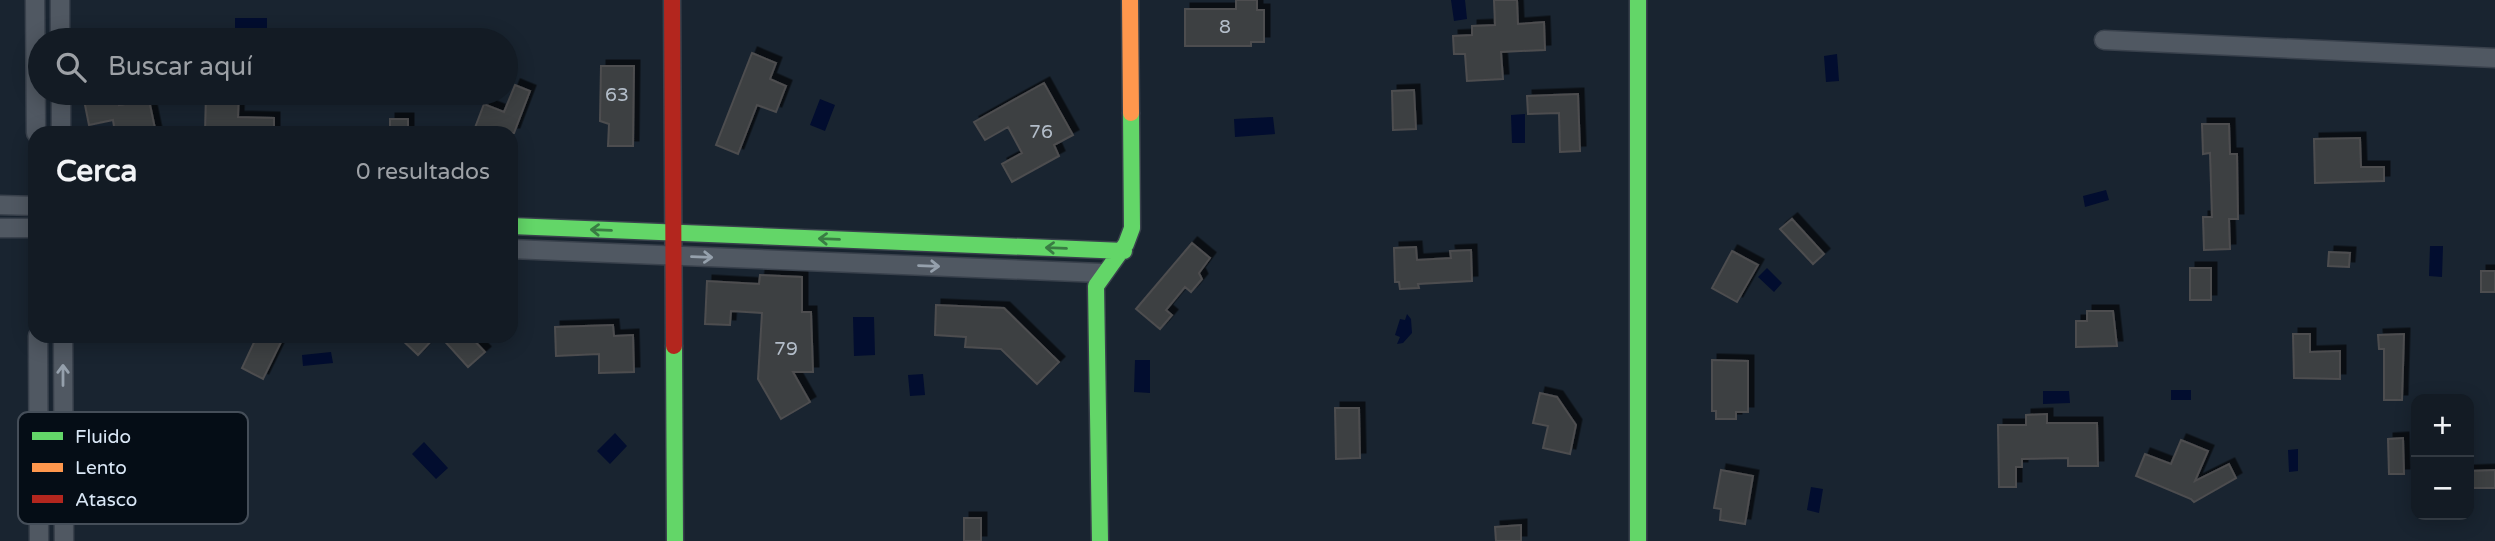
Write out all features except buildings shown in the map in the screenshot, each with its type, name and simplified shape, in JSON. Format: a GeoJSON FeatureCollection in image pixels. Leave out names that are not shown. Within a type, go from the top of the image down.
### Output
{"type":"FeatureCollection","features":[{"type":"Feature","properties":{"kind":"street"},"geometry":{"type":"LineString","coordinates":[[35,0],[35,28]]}},
{"type":"Feature","properties":{"kind":"street"},"geometry":{"type":"LineString","coordinates":[[60,0],[61,28]]}},
{"type":"Feature","properties":{"kind":"street"},"geometry":{"type":"LineString","coordinates":[[672,0],[675,541]]}},
{"type":"Feature","properties":{"kind":"street"},"geometry":{"type":"LineString","coordinates":[[1101,541],[1096,286],[1101,273],[1124,251],[1132,228],[1130,0]]}},
{"type":"Feature","properties":{"kind":"street"},"geometry":{"type":"LineString","coordinates":[[1638,0],[1638,541]]}},
{"type":"Feature","properties":{"kind":"street"},"geometry":{"type":"LineString","coordinates":[[2104,40],[2495,58]]}},
{"type":"Feature","properties":{"kind":"street"},"geometry":{"type":"LineString","coordinates":[[36,105],[36,126]]}},
{"type":"Feature","properties":{"kind":"street"},"geometry":{"type":"LineString","coordinates":[[61,105],[61,126]]}},
{"type":"Feature","properties":{"kind":"street"},"geometry":{"type":"LineString","coordinates":[[0,205],[28,206]]}},
{"type":"Feature","properties":{"kind":"street"},"geometry":{"type":"LineString","coordinates":[[518,226],[1124,251]]}},
{"type":"Feature","properties":{"kind":"street"},"geometry":{"type":"LineString","coordinates":[[0,228],[28,229]]}},
{"type":"Feature","properties":{"kind":"street"},"geometry":{"type":"LineString","coordinates":[[518,249],[1101,273]]}},
{"type":"Feature","properties":{"kind":"street"},"geometry":{"type":"LineString","coordinates":[[38,343],[38,412]]}},
{"type":"Feature","properties":{"kind":"street"},"geometry":{"type":"LineString","coordinates":[[63,343],[63,412]]}},
{"type":"Feature","properties":{"kind":"water"},"geometry":{"type":"Polygon","coordinates":[[[1451,0],[1465,0],[1467,19],[1454,21],[1451,0]]]}},
{"type":"Feature","properties":{"kind":"water"},"geometry":{"type":"Polygon","coordinates":[[[235,18],[267,18],[267,28],[235,28],[235,18]]]}},
{"type":"Feature","properties":{"kind":"water"},"geometry":{"type":"Polygon","coordinates":[[[1837,54],[1839,81],[1826,82],[1824,56],[1837,54]]]}},
{"type":"Feature","properties":{"kind":"water"},"geometry":{"type":"Polygon","coordinates":[[[820,99],[835,105],[825,131],[810,125],[820,99]]]}},
{"type":"Feature","properties":{"kind":"water"},"geometry":{"type":"Polygon","coordinates":[[[1525,114],[1525,143],[1512,143],[1511,115],[1525,114]]]}},
{"type":"Feature","properties":{"kind":"water"},"geometry":{"type":"Polygon","coordinates":[[[1273,117],[1275,134],[1235,137],[1234,119],[1273,117]]]}},
{"type":"Feature","properties":{"kind":"water"},"geometry":{"type":"Polygon","coordinates":[[[2106,190],[2109,200],[2085,207],[2083,196],[2106,190]]]}},
{"type":"Feature","properties":{"kind":"water"},"geometry":{"type":"Polygon","coordinates":[[[2430,246],[2443,246],[2442,277],[2429,276],[2430,246]]]}},
{"type":"Feature","properties":{"kind":"water"},"geometry":{"type":"Polygon","coordinates":[[[1767,268],[1782,283],[1774,292],[1758,277],[1767,268]]]}},
{"type":"Feature","properties":{"kind":"water"},"geometry":{"type":"Polygon","coordinates":[[[1407,314],[1411,319],[1412,333],[1403,343],[1397,344],[1400,337],[1395,335],[1400,319],[1405,320],[1407,314]]]}},
{"type":"Feature","properties":{"kind":"water"},"geometry":{"type":"Polygon","coordinates":[[[853,317],[874,317],[875,355],[854,356],[853,317]]]}},
{"type":"Feature","properties":{"kind":"water"},"geometry":{"type":"Polygon","coordinates":[[[331,352],[333,363],[303,366],[302,355],[331,352]]]}},
{"type":"Feature","properties":{"kind":"water"},"geometry":{"type":"Polygon","coordinates":[[[1135,360],[1150,360],[1150,393],[1134,392],[1135,360]]]}},
{"type":"Feature","properties":{"kind":"water"},"geometry":{"type":"Polygon","coordinates":[[[923,374],[925,395],[910,396],[908,375],[923,374]]]}},
{"type":"Feature","properties":{"kind":"water"},"geometry":{"type":"Polygon","coordinates":[[[2171,390],[2191,390],[2191,400],[2171,400],[2171,390]]]}},
{"type":"Feature","properties":{"kind":"water"},"geometry":{"type":"Polygon","coordinates":[[[2043,391],[2069,391],[2070,403],[2043,404],[2043,391]]]}},
{"type":"Feature","properties":{"kind":"water"},"geometry":{"type":"Polygon","coordinates":[[[615,433],[627,446],[610,464],[597,451],[615,433]]]}},
{"type":"Feature","properties":{"kind":"water"},"geometry":{"type":"Polygon","coordinates":[[[424,442],[448,468],[436,479],[412,454],[424,442]]]}},
{"type":"Feature","properties":{"kind":"water"},"geometry":{"type":"Polygon","coordinates":[[[2298,449],[2298,471],[2289,472],[2288,450],[2298,449]]]}},
{"type":"Feature","properties":{"kind":"water"},"geometry":{"type":"Polygon","coordinates":[[[1811,487],[1823,489],[1819,513],[1807,510],[1811,487]]]}},
{"type":"Feature","properties":{"kind":"traffic: fast"},"geometry":{"type":"LineString","coordinates":[[1638,0],[1638,541]]}},
{"type":"Feature","properties":{"kind":"traffic: fast"},"geometry":{"type":"LineString","coordinates":[[1100,541],[1096,286],[1126,244],[1132,228],[1131,113]]}},
{"type":"Feature","properties":{"kind":"traffic: fast"},"geometry":{"type":"LineString","coordinates":[[518,226],[1124,251]]}},
{"type":"Feature","properties":{"kind":"traffic: fast"},"geometry":{"type":"LineString","coordinates":[[674,346],[675,541]]}},
{"type":"Feature","properties":{"kind":"traffic: slow"},"geometry":{"type":"LineString","coordinates":[[1130,0],[1131,113]]}},
{"type":"Feature","properties":{"kind":"traffic: jam"},"geometry":{"type":"LineString","coordinates":[[672,0],[674,346]]}}]}
